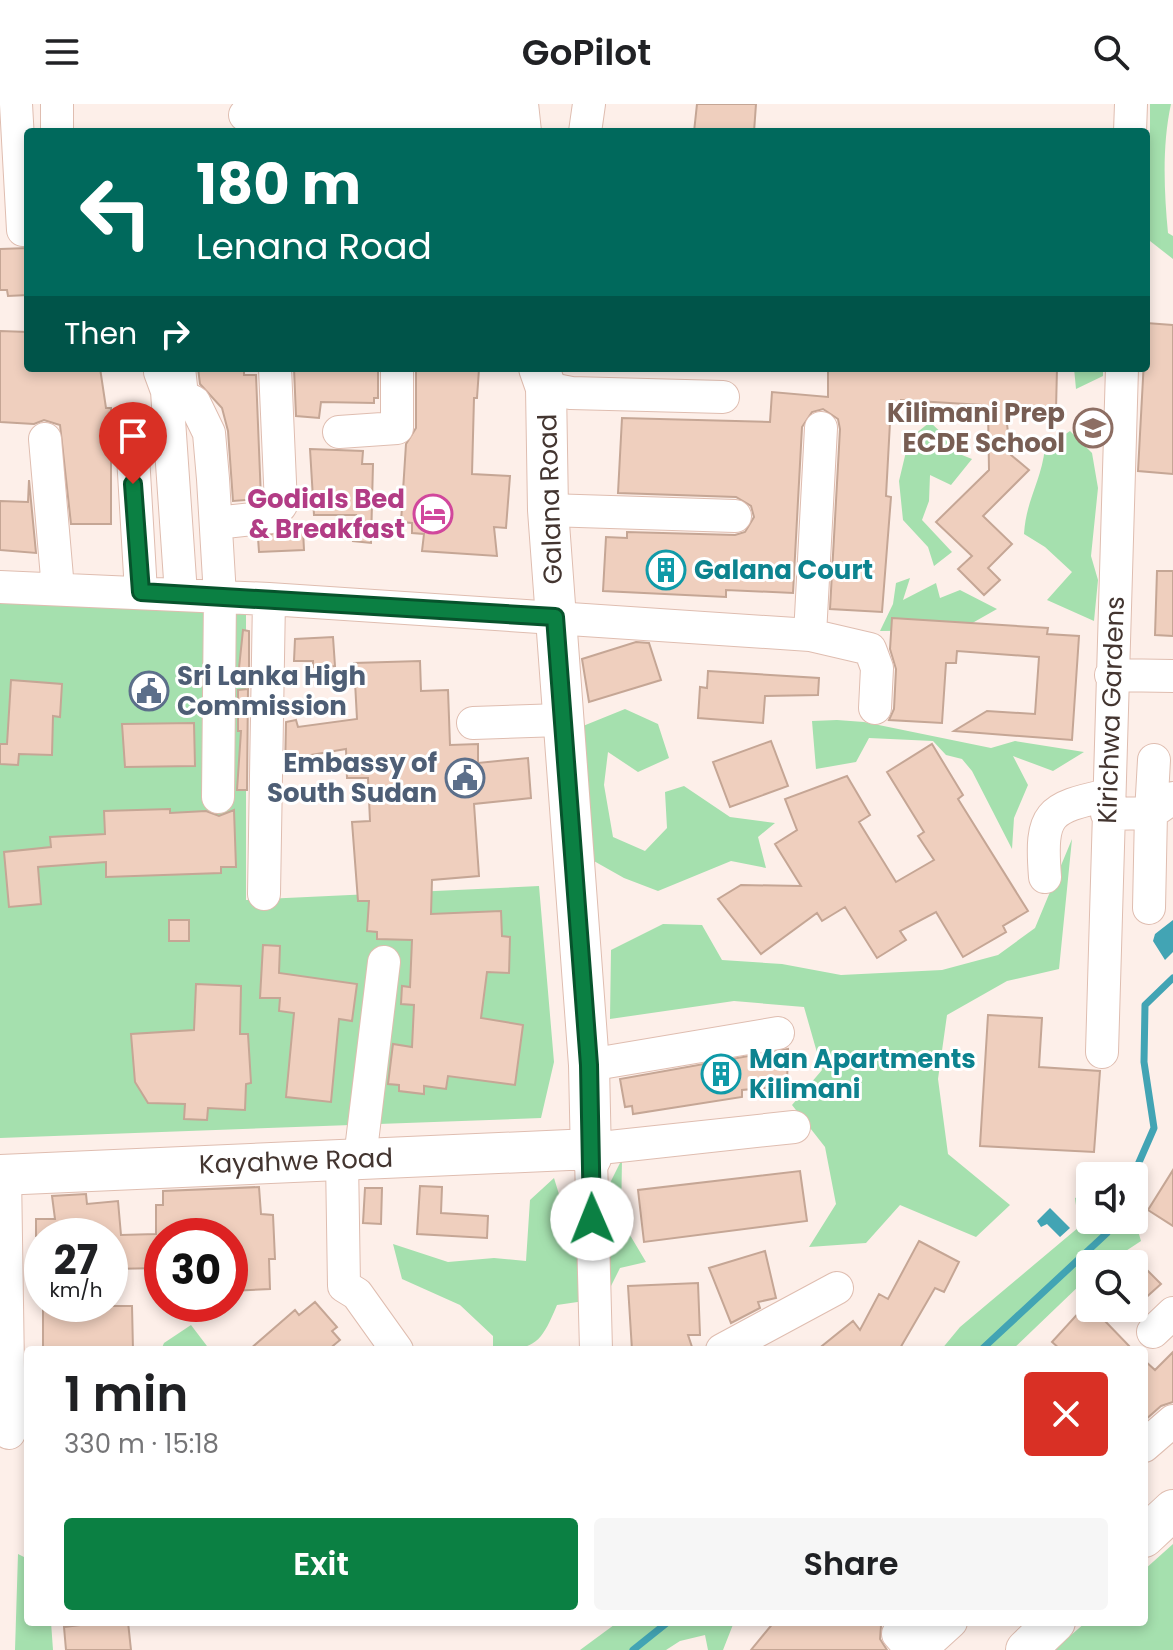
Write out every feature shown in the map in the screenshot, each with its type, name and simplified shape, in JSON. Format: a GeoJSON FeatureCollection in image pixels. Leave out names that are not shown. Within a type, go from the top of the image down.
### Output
{"type":"FeatureCollection","features":[{"type":"Feature","properties":{"kind":"main road","name":"Galana Road"},"geometry":{"type":"LineString","coordinates":[[542,378],[561,720],[589,1065],[591,1154]]}},
{"type":"Feature","properties":{"kind":"main road","name":"Kayahwe Road"},"geometry":{"type":"LineString","coordinates":[[2,1174],[351,1159],[591,1154]]}},
{"type":"Feature","properties":{"kind":"main road"},"geometry":{"type":"LineString","coordinates":[[1148,1533],[1173,1510]]}},
{"type":"Feature","properties":{"kind":"street"},"geometry":{"type":"LineString","coordinates":[[16,104],[23,230]]}},
{"type":"Feature","properties":{"kind":"street"},"geometry":{"type":"LineString","coordinates":[[57,104],[57,128]]}},
{"type":"Feature","properties":{"kind":"street"},"geometry":{"type":"LineString","coordinates":[[586,128],[589,104]]}},
{"type":"Feature","properties":{"kind":"street"},"geometry":{"type":"LineString","coordinates":[[1130,128],[1131,104]]}},
{"type":"Feature","properties":{"kind":"street"},"geometry":{"type":"LineString","coordinates":[[245,115],[366,124],[468,124],[520,118]]}},
{"type":"Feature","properties":{"kind":"street"},"geometry":{"type":"LineString","coordinates":[[160,372],[165,378],[167,391],[181,594]]}},
{"type":"Feature","properties":{"kind":"street"},"geometry":{"type":"LineString","coordinates":[[179,372],[182,396],[194,402],[209,433],[220,596],[218,797]]}},
{"type":"Feature","properties":{"kind":"street"},"geometry":{"type":"LineString","coordinates":[[216,523],[271,517],[281,505],[275,372]]}},
{"type":"Feature","properties":{"kind":"street"},"geometry":{"type":"LineString","coordinates":[[339,432],[397,428],[397,372]]}},
{"type":"Feature","properties":{"kind":"street","name":"Kirichwa Gardens"},"geometry":{"type":"LineString","coordinates":[[1102,1052],[1122,372]]}},
{"type":"Feature","properties":{"kind":"street"},"geometry":{"type":"LineString","coordinates":[[542,378],[571,393],[723,397]]}},
{"type":"Feature","properties":{"kind":"street"},"geometry":{"type":"LineString","coordinates":[[131,422],[141,592]]}},
{"type":"Feature","properties":{"kind":"street"},"geometry":{"type":"LineString","coordinates":[[810,635],[821,428]]}},
{"type":"Feature","properties":{"kind":"street"},"geometry":{"type":"LineString","coordinates":[[45,439],[49,536],[58,589]]}},
{"type":"Feature","properties":{"kind":"street"},"geometry":{"type":"LineString","coordinates":[[548,510],[735,516]]}},
{"type":"Feature","properties":{"kind":"street"},"geometry":{"type":"LineString","coordinates":[[0,587],[220,596],[810,635],[870,649],[877,668],[875,708]]}},
{"type":"Feature","properties":{"kind":"street"},"geometry":{"type":"LineString","coordinates":[[264,894],[269,599]]}},
{"type":"Feature","properties":{"kind":"street"},"geometry":{"type":"LineString","coordinates":[[1111,675],[1173,676]]}},
{"type":"Feature","properties":{"kind":"street"},"geometry":{"type":"LineString","coordinates":[[473,723],[561,720]]}},
{"type":"Feature","properties":{"kind":"street"},"geometry":{"type":"LineString","coordinates":[[1149,908],[1162,806],[1154,760]]}},
{"type":"Feature","properties":{"kind":"street"},"geometry":{"type":"LineString","coordinates":[[1045,877],[1042,840],[1045,824],[1052,814],[1065,805],[1162,806]]}},
{"type":"Feature","properties":{"kind":"street"},"geometry":{"type":"LineString","coordinates":[[384,962],[351,1159],[344,1286],[357,1294],[394,1346]]}},
{"type":"Feature","properties":{"kind":"street"},"geometry":{"type":"LineString","coordinates":[[589,1065],[778,1033]]}},
{"type":"Feature","properties":{"kind":"street"},"geometry":{"type":"LineString","coordinates":[[591,1154],[794,1127]]}},
{"type":"Feature","properties":{"kind":"street","name":"Galana Road"},"geometry":{"type":"LineString","coordinates":[[591,1154],[596,1346]]}},
{"type":"Feature","properties":{"kind":"street"},"geometry":{"type":"LineString","coordinates":[[2,1174],[9,1433]]}},
{"type":"Feature","properties":{"kind":"street"},"geometry":{"type":"LineString","coordinates":[[729,1346],[837,1288]]}},
{"type":"Feature","properties":{"kind":"street"},"geometry":{"type":"LineString","coordinates":[[1148,1443],[1173,1421]]}},
{"type":"Feature","properties":{"kind":"street"},"geometry":{"type":"LineString","coordinates":[[905,1626],[898,1634],[912,1650]]}},
{"type":"Feature","properties":{"kind":"street"},"geometry":{"type":"LineString","coordinates":[[920,1650],[947,1626]]}},
{"type":"Feature","properties":{"kind":"green space"},"geometry":{"type":"Polygon","coordinates":[[[1150,104],[1171,104],[1166,136],[1165,185],[1168,233],[1173,236],[1173,259],[1150,241],[1150,104]]]}},
{"type":"Feature","properties":{"kind":"green space"},"geometry":{"type":"Polygon","coordinates":[[[1074,372],[1103,372],[1103,376],[1076,389],[1074,372]]]}},
{"type":"Feature","properties":{"kind":"green space"},"geometry":{"type":"Polygon","coordinates":[[[930,422],[949,440],[952,451],[972,459],[951,485],[930,475],[929,501],[922,520],[952,552],[934,566],[928,547],[903,520],[899,481],[909,439],[930,422]]]}},
{"type":"Feature","properties":{"kind":"green space"},"geometry":{"type":"Polygon","coordinates":[[[1070,431],[1092,453],[1098,488],[1091,556],[1098,580],[1094,621],[1047,600],[1072,572],[1045,547],[1024,534],[1045,448],[1070,431]]]}},
{"type":"Feature","properties":{"kind":"green space"},"geometry":{"type":"Polygon","coordinates":[[[910,578],[903,600],[936,583],[940,598],[960,590],[997,609],[960,630],[880,631],[893,604],[896,583],[910,578]]]}},
{"type":"Feature","properties":{"kind":"green space"},"geometry":{"type":"Polygon","coordinates":[[[0,601],[246,614],[246,900],[539,886],[554,1062],[541,1118],[0,1138],[0,601]]]}},
{"type":"Feature","properties":{"kind":"green space"},"geometry":{"type":"Polygon","coordinates":[[[625,709],[658,724],[669,758],[638,772],[608,752],[604,785],[613,837],[645,851],[667,828],[665,792],[684,786],[730,817],[775,823],[758,837],[766,868],[731,861],[658,891],[624,878],[585,856],[583,726],[625,709]]]}},
{"type":"Feature","properties":{"kind":"green space"},"geometry":{"type":"Polygon","coordinates":[[[812,721],[864,722],[991,748],[1015,741],[1084,752],[1053,771],[1013,756],[1028,785],[1014,818],[1012,849],[972,771],[962,759],[946,755],[933,741],[869,738],[856,762],[816,769],[812,721]]]}},
{"type":"Feature","properties":{"kind":"green space"},"geometry":{"type":"Polygon","coordinates":[[[1072,839],[1059,969],[1007,981],[947,1015],[938,1079],[948,1154],[1010,1205],[976,1237],[900,1205],[866,1243],[809,1247],[836,1204],[825,1147],[792,1105],[822,1070],[804,1007],[734,1001],[610,1019],[611,950],[663,924],[702,925],[722,960],[782,964],[841,975],[942,970],[998,955],[1035,928],[1072,839]]]}},
{"type":"Feature","properties":{"kind":"green space"},"geometry":{"type":"Polygon","coordinates":[[[622,1159],[621,1220],[646,1262],[620,1268],[605,1298],[557,1305],[541,1336],[528,1346],[493,1346],[493,1336],[460,1305],[402,1279],[393,1244],[448,1262],[494,1258],[526,1261],[530,1200],[554,1178],[574,1243],[609,1244],[603,1197],[622,1159]]]}},
{"type":"Feature","properties":{"kind":"green space"},"geometry":{"type":"Polygon","coordinates":[[[1076,1230],[1076,1234],[1139,1234],[1141,1241],[1127,1250],[1076,1250],[1076,1289],[1016,1346],[944,1346],[960,1327],[1076,1230]]]}},
{"type":"Feature","properties":{"kind":"green space"},"geometry":{"type":"Polygon","coordinates":[[[191,1325],[207,1346],[163,1346],[191,1325]]]}},
{"type":"Feature","properties":{"kind":"green space"},"geometry":{"type":"Polygon","coordinates":[[[1173,1544],[1173,1650],[1054,1650],[1081,1626],[1148,1626],[1148,1566],[1173,1544]]]}},
{"type":"Feature","properties":{"kind":"green space"},"geometry":{"type":"Polygon","coordinates":[[[18,1554],[24,1557],[24,1626],[51,1626],[53,1650],[15,1650],[18,1554]]]}},
{"type":"Feature","properties":{"kind":"green space"},"geometry":{"type":"Polygon","coordinates":[[[613,1626],[732,1626],[723,1650],[708,1650],[705,1635],[680,1641],[666,1650],[580,1650],[613,1626]]]}},
{"type":"Feature","properties":{"kind":"water"},"geometry":{"type":"Polygon","coordinates":[[[1173,920],[1173,952],[1165,960],[1153,941],[1155,934],[1173,920]]]}},
{"type":"Feature","properties":{"kind":"water"},"geometry":{"type":"Polygon","coordinates":[[[1050,1208],[1070,1228],[1060,1237],[1047,1224],[1041,1227],[1037,1221],[1050,1208]]]}},
{"type":"Feature","properties":{"kind":"building"},"geometry":{"type":"Polygon","coordinates":[[[697,104],[756,104],[754,128],[694,128],[697,104]]]}},
{"type":"Feature","properties":{"kind":"building"},"geometry":{"type":"Polygon","coordinates":[[[24,248],[24,295],[8,296],[7,290],[0,290],[0,249],[24,248]]]}},
{"type":"Feature","properties":{"kind":"building"},"geometry":{"type":"Polygon","coordinates":[[[1150,323],[1173,325],[1173,474],[1138,471],[1143,372],[1150,372],[1150,323]]]}},
{"type":"Feature","properties":{"kind":"building"},"geometry":{"type":"Polygon","coordinates":[[[0,331],[24,332],[24,372],[101,372],[106,408],[111,408],[111,524],[71,524],[60,425],[44,420],[34,424],[0,422],[0,331]]]}},
{"type":"Feature","properties":{"kind":"building"},"geometry":{"type":"Polygon","coordinates":[[[198,372],[256,375],[261,499],[233,501],[228,431],[222,408],[200,384],[198,372]]]}},
{"type":"Feature","properties":{"kind":"building"},"geometry":{"type":"Polygon","coordinates":[[[294,372],[378,372],[378,398],[374,398],[374,403],[321,402],[319,418],[296,416],[294,372]]]}},
{"type":"Feature","properties":{"kind":"building"},"geometry":{"type":"Polygon","coordinates":[[[416,372],[479,372],[477,398],[474,398],[472,474],[510,476],[506,528],[494,527],[497,556],[422,551],[424,534],[412,533],[412,523],[401,522],[406,444],[416,428],[416,372]]]}},
{"type":"Feature","properties":{"kind":"building"},"geometry":{"type":"Polygon","coordinates":[[[828,372],[1057,372],[1056,410],[1005,409],[1011,455],[1029,470],[983,516],[1012,544],[988,568],[1000,580],[984,595],[958,569],[972,556],[936,522],[989,470],[988,409],[982,408],[982,405],[901,400],[901,404],[891,404],[886,496],[891,497],[882,612],[830,609],[840,429],[838,419],[823,409],[812,412],[802,427],[793,593],[726,590],[726,597],[603,591],[606,537],[627,538],[627,532],[735,535],[745,532],[754,517],[751,506],[736,497],[618,493],[622,418],[770,422],[772,392],[828,397],[828,372]]]}},
{"type":"Feature","properties":{"kind":"building"},"geometry":{"type":"Polygon","coordinates":[[[310,449],[363,451],[362,464],[373,464],[371,543],[353,541],[356,515],[314,515],[310,449]]]}},
{"type":"Feature","properties":{"kind":"building"},"geometry":{"type":"Polygon","coordinates":[[[29,480],[36,553],[0,550],[0,501],[28,502],[29,480]]]}},
{"type":"Feature","properties":{"kind":"building"},"geometry":{"type":"Polygon","coordinates":[[[284,530],[303,530],[304,550],[259,552],[258,538],[284,530]]]}},
{"type":"Feature","properties":{"kind":"building"},"geometry":{"type":"Polygon","coordinates":[[[1157,571],[1173,571],[1173,636],[1155,635],[1157,571]]]}},
{"type":"Feature","properties":{"kind":"building"},"geometry":{"type":"Polygon","coordinates":[[[892,618],[1048,628],[1047,634],[1079,636],[1072,740],[954,731],[987,711],[1035,714],[1039,657],[957,651],[956,663],[946,663],[942,723],[889,720],[894,709],[896,669],[890,649],[892,618]]]}},
{"type":"Feature","properties":{"kind":"building"},"geometry":{"type":"Polygon","coordinates":[[[243,630],[249,631],[249,669],[239,668],[243,630]]]}},
{"type":"Feature","properties":{"kind":"building"},"geometry":{"type":"Polygon","coordinates":[[[333,637],[335,666],[313,667],[313,661],[294,661],[295,639],[333,637]]]}},
{"type":"Feature","properties":{"kind":"building"},"geometry":{"type":"Polygon","coordinates":[[[636,642],[649,643],[661,680],[589,702],[582,659],[636,642]]]}},
{"type":"Feature","properties":{"kind":"building"},"geometry":{"type":"Polygon","coordinates":[[[420,661],[421,691],[448,690],[450,745],[478,744],[478,763],[528,758],[531,798],[474,804],[479,876],[432,880],[431,914],[501,911],[502,936],[510,937],[509,973],[487,972],[481,1018],[523,1025],[515,1085],[448,1076],[446,1089],[424,1086],[424,1094],[399,1091],[399,1085],[388,1084],[393,1044],[412,1047],[414,1005],[401,1004],[402,986],[410,987],[412,940],[377,939],[377,932],[367,931],[369,901],[358,901],[352,822],[370,821],[368,778],[347,778],[346,749],[287,759],[285,774],[286,722],[296,720],[298,727],[357,719],[354,663],[420,661]]]}},
{"type":"Feature","properties":{"kind":"building"},"geometry":{"type":"Polygon","coordinates":[[[708,671],[819,678],[818,695],[765,696],[763,723],[698,718],[700,687],[707,688],[708,671]]]}},
{"type":"Feature","properties":{"kind":"building"},"geometry":{"type":"Polygon","coordinates":[[[11,680],[62,684],[60,717],[53,716],[52,755],[19,754],[18,765],[0,764],[0,744],[7,744],[11,680]]]}},
{"type":"Feature","properties":{"kind":"building"},"geometry":{"type":"Polygon","coordinates":[[[248,689],[247,790],[237,790],[241,731],[238,731],[238,690],[248,689]]]}},
{"type":"Feature","properties":{"kind":"building"},"geometry":{"type":"Polygon","coordinates":[[[194,723],[195,766],[125,767],[122,724],[194,723]]]}},
{"type":"Feature","properties":{"kind":"building"},"geometry":{"type":"Polygon","coordinates":[[[771,741],[788,786],[730,807],[713,762],[771,741]]]}},
{"type":"Feature","properties":{"kind":"building"},"geometry":{"type":"Polygon","coordinates":[[[932,744],[963,795],[958,799],[1028,911],[1003,926],[1006,932],[963,957],[936,912],[900,931],[906,940],[877,958],[845,907],[822,921],[817,913],[761,954],[718,899],[741,885],[801,886],[775,844],[797,830],[785,799],[847,776],[870,815],[859,822],[896,882],[934,860],[918,836],[924,832],[887,772],[932,744]]]}},
{"type":"Feature","properties":{"kind":"building"},"geometry":{"type":"Polygon","coordinates":[[[170,809],[170,813],[206,811],[219,816],[234,810],[236,867],[221,867],[221,873],[106,877],[106,862],[38,867],[41,904],[9,907],[4,852],[51,847],[50,837],[105,834],[104,811],[170,809]]]}},
{"type":"Feature","properties":{"kind":"building"},"geometry":{"type":"Polygon","coordinates":[[[169,920],[189,920],[189,941],[169,941],[169,920]]]}},
{"type":"Feature","properties":{"kind":"building"},"geometry":{"type":"Polygon","coordinates":[[[263,945],[280,946],[279,973],[357,984],[352,1021],[339,1019],[331,1102],[286,1097],[294,1013],[279,1011],[280,998],[260,998],[263,945]]]}},
{"type":"Feature","properties":{"kind":"building"},"geometry":{"type":"Polygon","coordinates":[[[196,984],[241,986],[240,1034],[248,1034],[251,1083],[246,1084],[245,1110],[208,1108],[207,1120],[184,1119],[185,1104],[148,1103],[135,1082],[131,1034],[194,1030],[196,984]]]}},
{"type":"Feature","properties":{"kind":"building"},"geometry":{"type":"Polygon","coordinates":[[[988,1015],[1042,1018],[1039,1067],[1100,1071],[1094,1152],[980,1146],[988,1015]]]}},
{"type":"Feature","properties":{"kind":"building"},"geometry":{"type":"Polygon","coordinates":[[[788,1049],[787,1086],[742,1090],[742,1097],[633,1114],[632,1106],[625,1107],[620,1079],[788,1049]]]}},
{"type":"Feature","properties":{"kind":"building"},"geometry":{"type":"Polygon","coordinates":[[[1173,1170],[1173,1226],[1148,1210],[1173,1170]]]}},
{"type":"Feature","properties":{"kind":"building"},"geometry":{"type":"Polygon","coordinates":[[[800,1171],[807,1221],[644,1242],[638,1190],[800,1171]]]}},
{"type":"Feature","properties":{"kind":"building"},"geometry":{"type":"Polygon","coordinates":[[[420,1186],[442,1187],[441,1213],[488,1216],[487,1238],[417,1234],[420,1186]]]}},
{"type":"Feature","properties":{"kind":"building"},"geometry":{"type":"Polygon","coordinates":[[[259,1187],[261,1214],[273,1215],[275,1259],[269,1259],[270,1289],[248,1290],[248,1218],[156,1218],[156,1205],[163,1205],[163,1191],[259,1187]]]}},
{"type":"Feature","properties":{"kind":"building"},"geometry":{"type":"Polygon","coordinates":[[[365,1188],[382,1188],[381,1224],[363,1223],[365,1188]]]}},
{"type":"Feature","properties":{"kind":"building"},"geometry":{"type":"Polygon","coordinates":[[[86,1194],[87,1204],[118,1201],[120,1218],[55,1218],[52,1196],[86,1194]]]}},
{"type":"Feature","properties":{"kind":"building"},"geometry":{"type":"Polygon","coordinates":[[[144,1234],[144,1268],[128,1269],[128,1235],[144,1234]]]}},
{"type":"Feature","properties":{"kind":"building"},"geometry":{"type":"Polygon","coordinates":[[[919,1241],[959,1262],[944,1292],[935,1288],[901,1346],[822,1346],[853,1321],[860,1330],[879,1294],[888,1299],[919,1241]]]}},
{"type":"Feature","properties":{"kind":"building"},"geometry":{"type":"Polygon","coordinates":[[[765,1251],[776,1298],[758,1302],[760,1308],[731,1323],[709,1268],[765,1251]]]}},
{"type":"Feature","properties":{"kind":"building"},"geometry":{"type":"Polygon","coordinates":[[[1148,1271],[1161,1284],[1148,1296],[1148,1271]]]}},
{"type":"Feature","properties":{"kind":"building"},"geometry":{"type":"Polygon","coordinates":[[[698,1283],[700,1335],[688,1335],[692,1346],[632,1346],[628,1286],[698,1283]]]}},
{"type":"Feature","properties":{"kind":"building"},"geometry":{"type":"Polygon","coordinates":[[[315,1302],[337,1327],[332,1331],[340,1340],[333,1346],[254,1346],[295,1310],[299,1315],[315,1302]]]}},
{"type":"Feature","properties":{"kind":"building"},"geometry":{"type":"Polygon","coordinates":[[[128,1306],[132,1306],[133,1346],[43,1346],[43,1322],[128,1322],[128,1306]]]}},
{"type":"Feature","properties":{"kind":"building"},"geometry":{"type":"Polygon","coordinates":[[[1076,1316],[1076,1322],[1106,1322],[1129,1346],[1056,1346],[1052,1342],[1076,1316]]]}},
{"type":"Feature","properties":{"kind":"building"},"geometry":{"type":"Polygon","coordinates":[[[1173,1352],[1173,1402],[1161,1406],[1148,1417],[1148,1364],[1155,1370],[1173,1352]]]}},
{"type":"Feature","properties":{"kind":"building"},"geometry":{"type":"Polygon","coordinates":[[[128,1626],[131,1650],[66,1650],[64,1627],[128,1626]]]}},
{"type":"Feature","properties":{"kind":"building"},"geometry":{"type":"Polygon","coordinates":[[[771,1626],[881,1626],[880,1639],[887,1650],[751,1650],[771,1626]]]}},
{"type":"Feature","properties":{"kind":"waterway"},"geometry":{"type":"LineString","coordinates":[[1139,1162],[1154,1128],[1144,1062],[1145,1005],[1173,978]]}},
{"type":"Feature","properties":{"kind":"waterway"},"geometry":{"type":"LineString","coordinates":[[985,1346],[1106,1234]]}},
{"type":"Feature","properties":{"kind":"waterway"},"geometry":{"type":"LineString","coordinates":[[633,1650],[663,1626]]}},
{"type":"Feature","properties":{"kind":"place","name":"Kilimani Prep ECDE School"},"geometry":{"type":"Point","coordinates":[1093,428]}},
{"type":"Feature","properties":{"kind":"place","name":"Godials Bed & Breakfast"},"geometry":{"type":"Point","coordinates":[433,514]}},
{"type":"Feature","properties":{"kind":"place","name":"Galana Court"},"geometry":{"type":"Point","coordinates":[666,570]}},
{"type":"Feature","properties":{"kind":"place","name":"Sri Lanka High Commission"},"geometry":{"type":"Point","coordinates":[149,691]}},
{"type":"Feature","properties":{"kind":"place","name":"Embassy of South Sudan"},"geometry":{"type":"Point","coordinates":[465,778]}},
{"type":"Feature","properties":{"kind":"place","name":"Man Apartments Kilimani"},"geometry":{"type":"Point","coordinates":[721,1074]}},
{"type":"Feature","properties":{"kind":"route"},"geometry":{"type":"LineString","coordinates":[[133,484],[141,592],[555,617],[589,1065],[592,1219]]}}]}
